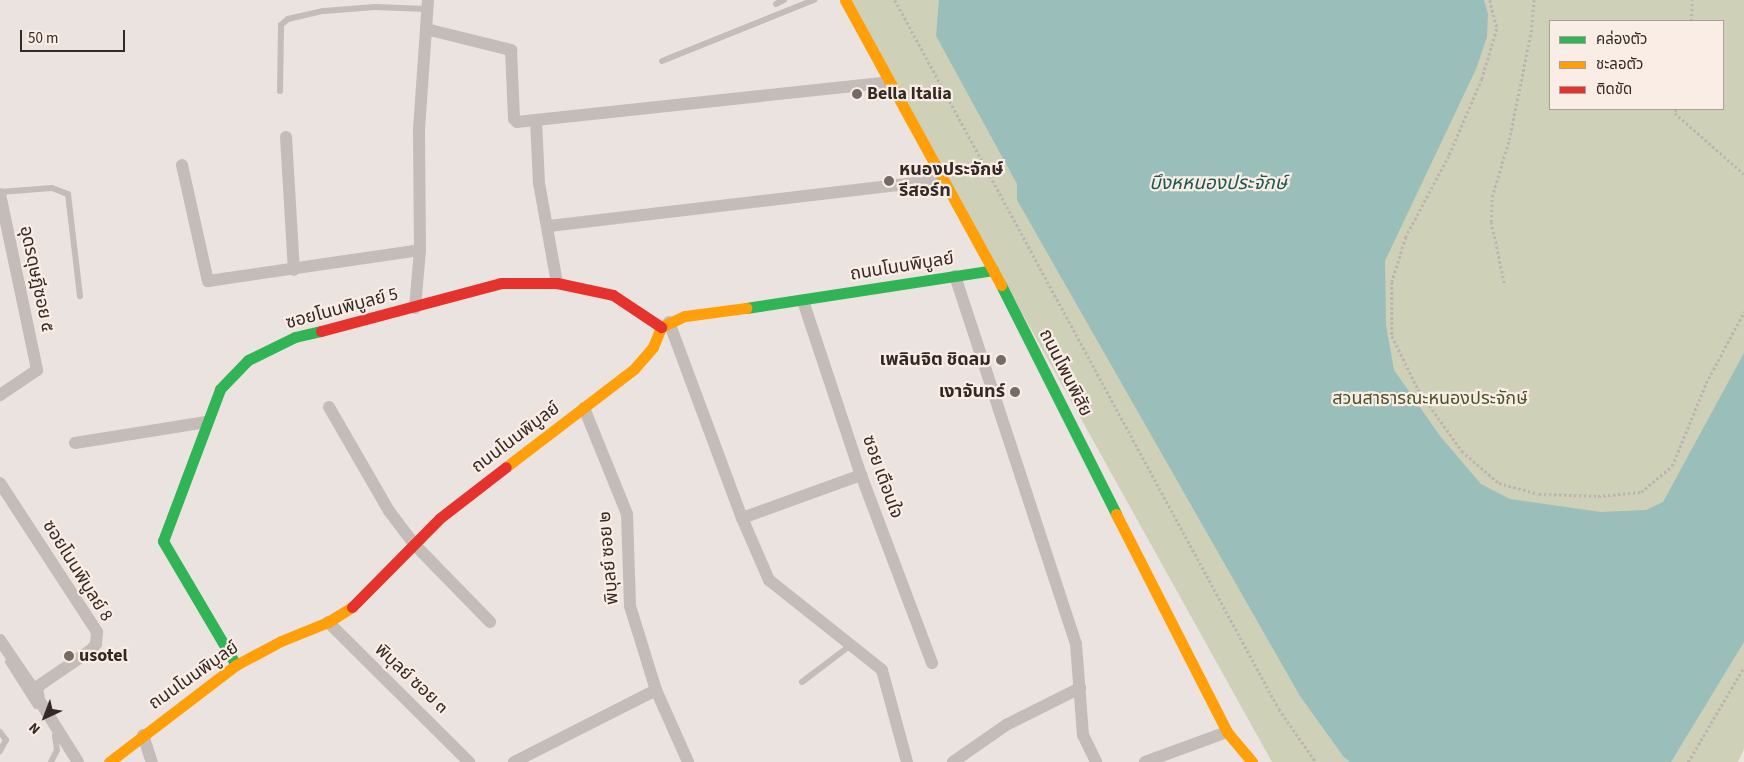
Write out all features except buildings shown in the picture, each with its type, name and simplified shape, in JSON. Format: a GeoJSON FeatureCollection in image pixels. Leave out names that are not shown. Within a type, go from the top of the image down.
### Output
{"type":"FeatureCollection","features":[{"type":"Feature","properties":{"kind":"street","name":"ถนนโพนพิสัย"},"geometry":{"type":"LineString","coordinates":[[845,0],[993,270],[1227,732],[1252,762]]}},
{"type":"Feature","properties":{"kind":"street"},"geometry":{"type":"LineString","coordinates":[[415,308],[420,250],[419,129],[428,4]]}},
{"type":"Feature","properties":{"kind":"street"},"geometry":{"type":"LineString","coordinates":[[426,30],[509,48],[513,57],[514,119],[517,122],[889,82]]}},
{"type":"Feature","properties":{"kind":"street"},"geometry":{"type":"LineString","coordinates":[[536,120],[539,183],[549,226],[557,283]]}},
{"type":"Feature","properties":{"kind":"street"},"geometry":{"type":"LineString","coordinates":[[286,136],[294,270]]}},
{"type":"Feature","properties":{"kind":"street"},"geometry":{"type":"LineString","coordinates":[[182,166],[208,281],[294,270],[420,250]]}},
{"type":"Feature","properties":{"kind":"street"},"geometry":{"type":"LineString","coordinates":[[549,226],[942,180]]}},
{"type":"Feature","properties":{"kind":"street","name":"อุดรดุษฎีซอย ๕"},"geometry":{"type":"LineString","coordinates":[[0,193],[37,370],[0,395]]}},
{"type":"Feature","properties":{"kind":"street","name":"ถนนโนนพิบูลย์"},"geometry":{"type":"LineString","coordinates":[[109,762],[236,665],[281,640],[328,622],[358,603],[440,518],[634,369],[653,347],[665,324],[686,316],[803,301],[993,270]]}},
{"type":"Feature","properties":{"kind":"street"},"geometry":{"type":"LineString","coordinates":[[955,276],[1076,644],[1083,735],[1096,762]]}},
{"type":"Feature","properties":{"kind":"street","name":"ซอยโนนพิบูลย์ 5"},"geometry":{"type":"LineString","coordinates":[[236,665],[202,612],[163,541],[220,388],[248,360],[295,337],[415,308],[501,283],[557,283],[613,295],[665,324]]}},
{"type":"Feature","properties":{"kind":"street","name":"ซอย เตือนใจ"},"geometry":{"type":"LineString","coordinates":[[803,301],[862,475],[932,663]]}},
{"type":"Feature","properties":{"kind":"street"},"geometry":{"type":"LineString","coordinates":[[665,324],[742,518],[770,580],[882,670],[907,762]]}},
{"type":"Feature","properties":{"kind":"street"},"geometry":{"type":"LineString","coordinates":[[329,407],[384,503],[414,544],[490,622]]}},
{"type":"Feature","properties":{"kind":"street","name":"พิบุลย์ ซอย ๒"},"geometry":{"type":"LineString","coordinates":[[584,408],[627,514],[630,606],[656,690],[688,762]]}},
{"type":"Feature","properties":{"kind":"street"},"geometry":{"type":"LineString","coordinates":[[75,443],[206,422]]}},
{"type":"Feature","properties":{"kind":"street"},"geometry":{"type":"LineString","coordinates":[[742,518],[862,475]]}},
{"type":"Feature","properties":{"kind":"street","name":"ซอยโนนพิบูลย์ 8"},"geometry":{"type":"LineString","coordinates":[[0,483],[93,624],[98,638],[87,653],[40,682],[36,693]]}},
{"type":"Feature","properties":{"kind":"street","name":"พิบุลย์ ซอย ๓"},"geometry":{"type":"LineString","coordinates":[[328,622],[469,762]]}},
{"type":"Feature","properties":{"kind":"street"},"geometry":{"type":"LineString","coordinates":[[0,640],[36,693],[78,762]]}},
{"type":"Feature","properties":{"kind":"street"},"geometry":{"type":"LineString","coordinates":[[953,762],[1006,726],[1080,688]]}},
{"type":"Feature","properties":{"kind":"street"},"geometry":{"type":"LineString","coordinates":[[514,762],[656,690]]}},
{"type":"Feature","properties":{"kind":"street"},"geometry":{"type":"LineString","coordinates":[[1145,762],[1227,732]]}},
{"type":"Feature","properties":{"kind":"street"},"geometry":{"type":"LineString","coordinates":[[143,735],[152,762]]}},
{"type":"Feature","properties":{"kind":"lane"},"geometry":{"type":"LineString","coordinates":[[776,4],[784,0]]}},
{"type":"Feature","properties":{"kind":"lane"},"geometry":{"type":"LineString","coordinates":[[662,61],[814,0]]}},
{"type":"Feature","properties":{"kind":"lane"},"geometry":{"type":"LineString","coordinates":[[280,91],[281,25],[288,19],[349,9],[428,4]]}},
{"type":"Feature","properties":{"kind":"lane"},"geometry":{"type":"LineString","coordinates":[[0,193],[52,188],[68,194],[80,296]]}},
{"type":"Feature","properties":{"kind":"lane"},"geometry":{"type":"LineString","coordinates":[[802,682],[852,644]]}},
{"type":"Feature","properties":{"kind":"lane"},"geometry":{"type":"LineString","coordinates":[[0,650],[58,738],[51,762]]}},
{"type":"Feature","properties":{"kind":"lane"},"geometry":{"type":"LineString","coordinates":[[0,732],[6,740],[0,751]]}},
{"type":"Feature","properties":{"kind":"path"},"geometry":{"type":"LineString","coordinates":[[895,0],[1279,709],[1316,762]]}},
{"type":"Feature","properties":{"kind":"path"},"geometry":{"type":"LineString","coordinates":[[1490,0],[1498,29],[1482,79],[1449,156],[1406,237],[1392,282],[1392,336],[1418,389],[1462,451],[1499,483],[1539,494],[1598,496],[1640,492],[1672,466],[1706,383],[1744,312]]}},
{"type":"Feature","properties":{"kind":"path"},"geometry":{"type":"LineString","coordinates":[[1504,282],[1491,222],[1492,197],[1509,140],[1531,32],[1534,0]]}},
{"type":"Feature","properties":{"kind":"path"},"geometry":{"type":"LineString","coordinates":[[1691,20],[1692,0]]}},
{"type":"Feature","properties":{"kind":"path"},"geometry":{"type":"LineString","coordinates":[[1676,110],[1675,114],[1744,174]]}},
{"type":"Feature","properties":{"kind":"path"},"geometry":{"type":"LineString","coordinates":[[1688,762],[1744,667]]}},
{"type":"Feature","properties":{"kind":"green space","name":"บึงหหนองประจักษ์"},"geometry":{"type":"Polygon","coordinates":[[[848,0],[1744,0],[1744,749],[1738,762],[1272,762],[848,0]]]}},
{"type":"Feature","properties":{"kind":"water","name":"บึงหหนองประจักษ์"},"geometry":{"type":"Polygon","coordinates":[[[939,0],[1484,0],[1488,14],[1487,37],[1476,69],[1385,261],[1386,325],[1394,370],[1440,436],[1481,484],[1510,499],[1601,512],[1646,510],[1663,502],[1744,353],[1744,642],[1671,762],[1350,762],[1343,756],[1300,696],[1017,200],[1017,184],[936,36],[939,0]]]}},
{"type":"Feature","properties":{"kind":"traffic: fast"},"geometry":{"type":"LineString","coordinates":[[746,308],[993,270]]}},
{"type":"Feature","properties":{"kind":"traffic: fast"},"geometry":{"type":"LineString","coordinates":[[1001,285],[1116,514]]}},
{"type":"Feature","properties":{"kind":"traffic: fast"},"geometry":{"type":"LineString","coordinates":[[236,665],[163,541],[220,389],[248,360],[295,337],[321,331]]}},
{"type":"Feature","properties":{"kind":"traffic: slow"},"geometry":{"type":"LineString","coordinates":[[845,0],[1001,285]]}},
{"type":"Feature","properties":{"kind":"traffic: slow"},"geometry":{"type":"LineString","coordinates":[[506,467],[634,369],[653,347],[661,327],[685,316],[746,308]]}},
{"type":"Feature","properties":{"kind":"traffic: slow"},"geometry":{"type":"LineString","coordinates":[[1116,514],[1227,732],[1252,762]]}},
{"type":"Feature","properties":{"kind":"traffic: slow"},"geometry":{"type":"LineString","coordinates":[[109,762],[236,665],[281,641],[328,622],[352,607]]}},
{"type":"Feature","properties":{"kind":"traffic: jam"},"geometry":{"type":"LineString","coordinates":[[321,331],[501,283],[557,283],[613,295],[661,327]]}},
{"type":"Feature","properties":{"kind":"traffic: jam"},"geometry":{"type":"LineString","coordinates":[[352,607],[440,518],[506,467]]}},
{"type":"Feature","properties":{"kind":"place","name":"Bella Italia"},"geometry":{"type":"Point","coordinates":[857,94]}},
{"type":"Feature","properties":{"kind":"place","name":"หนองประจักษ์ รีสอร์ท"},"geometry":{"type":"Point","coordinates":[889,181]}},
{"type":"Feature","properties":{"kind":"place","name":"เพลินจิต ชิดลม"},"geometry":{"type":"Point","coordinates":[1001,360]}},
{"type":"Feature","properties":{"kind":"place","name":"เงาจันทร์"},"geometry":{"type":"Point","coordinates":[1015,392]}},
{"type":"Feature","properties":{"kind":"place","name":"usotel"},"geometry":{"type":"Point","coordinates":[69,656]}},
{"type":"Feature","properties":{"kind":"park label","name":"สวนสาธารณะหนองประจักษ์"},"geometry":{"type":"Point","coordinates":[1430,399]}}]}
